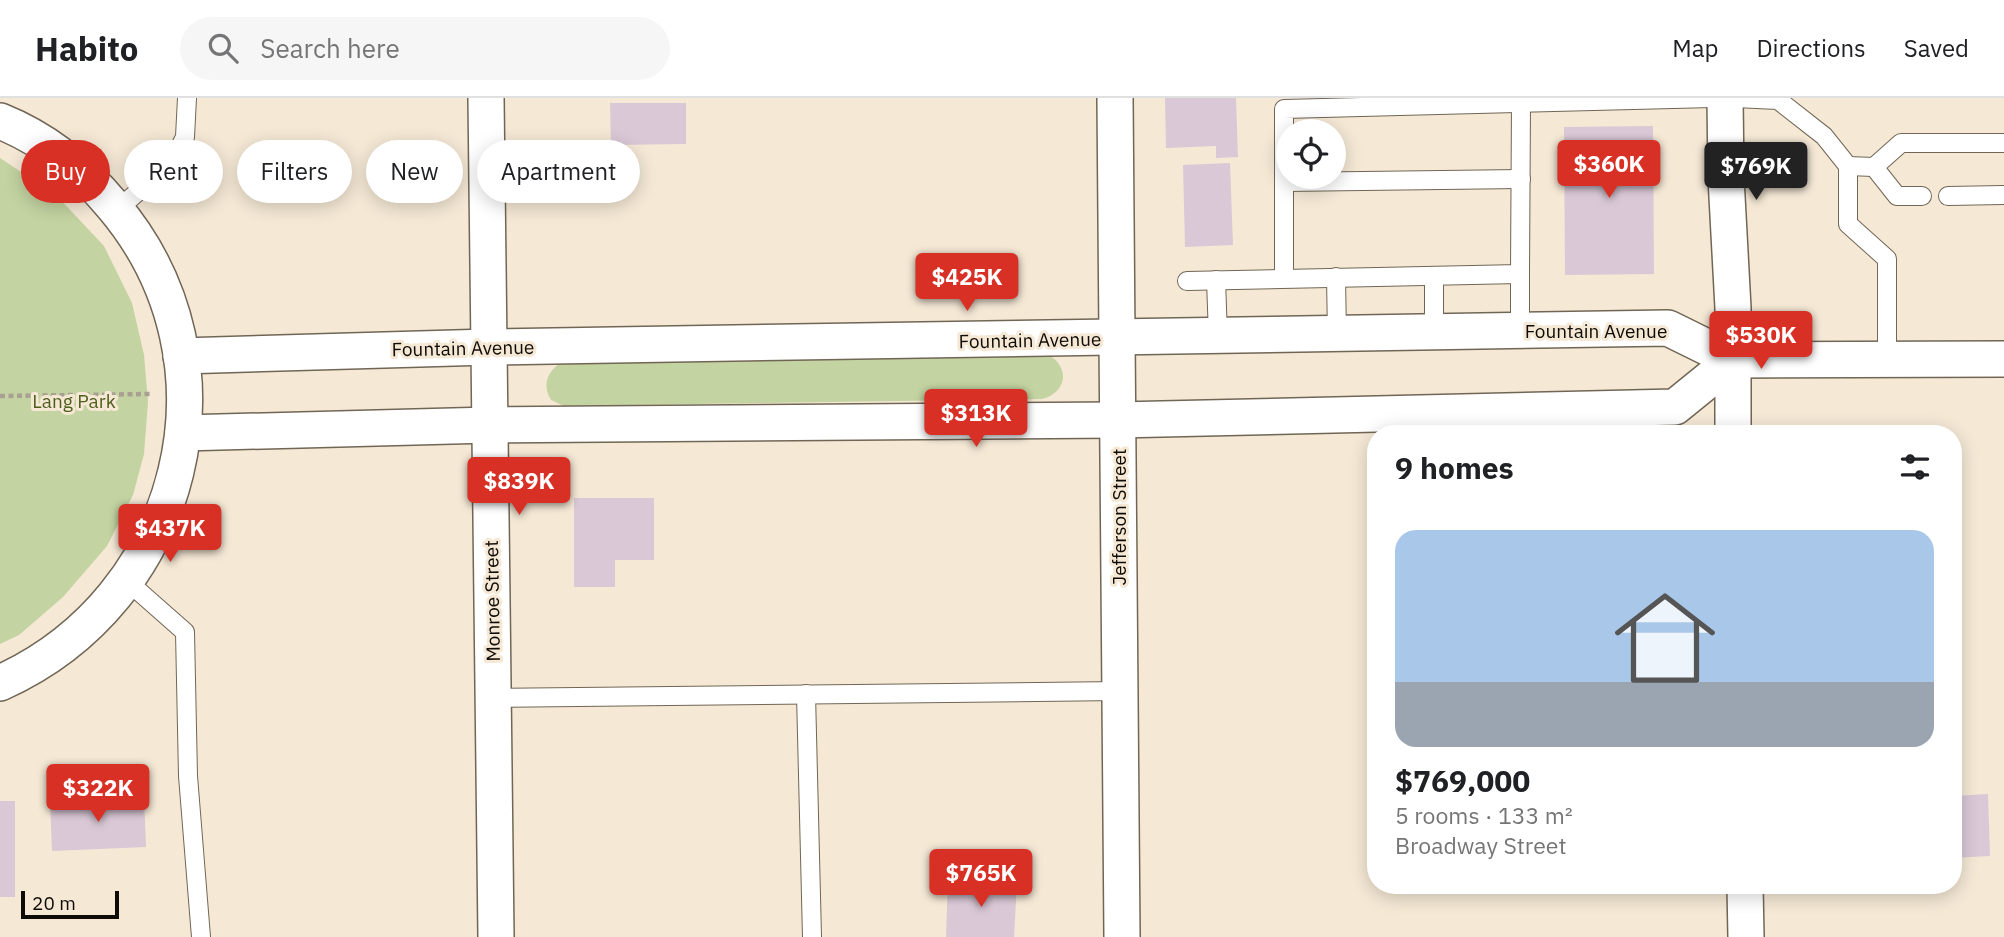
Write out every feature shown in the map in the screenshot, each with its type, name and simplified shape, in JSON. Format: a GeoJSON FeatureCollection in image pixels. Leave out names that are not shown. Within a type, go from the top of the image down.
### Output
{"type":"FeatureCollection","features":[{"type":"Feature","properties":{"kind":"street","name":"Monroe Street"},"geometry":{"type":"LineString","coordinates":[[486,98],[496,937]]}},
{"type":"Feature","properties":{"kind":"street","name":"Jefferson Street"},"geometry":{"type":"LineString","coordinates":[[1115,98],[1122,937]]}},
{"type":"Feature","properties":{"kind":"street"},"geometry":{"type":"LineString","coordinates":[[1725,98],[1733,425]]}},
{"type":"Feature","properties":{"kind":"street"},"geometry":{"type":"LineString","coordinates":[[0,121],[18,128],[59,154],[96,185],[128,222],[152,263],[170,309],[181,356],[185,394],[183,433],[176,475],[163,516],[144,554],[92,622],[58,650],[22,673],[0,683]]}},
{"type":"Feature","properties":{"kind":"street","name":"Fountain Avenue"},"geometry":{"type":"LineString","coordinates":[[181,356],[489,347],[1117,339],[1668,328],[1733,360]]}},
{"type":"Feature","properties":{"kind":"street"},"geometry":{"type":"LineString","coordinates":[[183,433],[490,425],[1118,420],[1675,407],[1733,360],[2004,359]]}},
{"type":"Feature","properties":{"kind":"street"},"geometry":{"type":"LineString","coordinates":[[1745,894],[1746,937]]}},
{"type":"Feature","properties":{"kind":"lane"},"geometry":{"type":"LineString","coordinates":[[117,210],[173,161],[185,137],[187,98]]}},
{"type":"Feature","properties":{"kind":"lane"},"geometry":{"type":"LineString","coordinates":[[1284,104],[1521,103],[1713,98]]}},
{"type":"Feature","properties":{"kind":"lane"},"geometry":{"type":"LineString","coordinates":[[1735,98],[1779,100],[1824,136],[1849,166],[1848,224],[1887,259],[1887,359]]}},
{"type":"Feature","properties":{"kind":"lane"},"geometry":{"type":"LineString","coordinates":[[1520,330],[1521,103]]}},
{"type":"Feature","properties":{"kind":"lane"},"geometry":{"type":"LineString","coordinates":[[1849,166],[1874,167],[1901,143],[2004,143]]}},
{"type":"Feature","properties":{"kind":"lane"},"geometry":{"type":"LineString","coordinates":[[1874,167],[1897,196],[1922,196]]}},
{"type":"Feature","properties":{"kind":"lane"},"geometry":{"type":"LineString","coordinates":[[1346,182],[1521,179]]}},
{"type":"Feature","properties":{"kind":"lane"},"geometry":{"type":"LineString","coordinates":[[1284,189],[1284,277]]}},
{"type":"Feature","properties":{"kind":"lane"},"geometry":{"type":"LineString","coordinates":[[1948,197],[2004,195]]}},
{"type":"Feature","properties":{"kind":"lane"},"geometry":{"type":"LineString","coordinates":[[1187,281],[1520,274]]}},
{"type":"Feature","properties":{"kind":"lane"},"geometry":{"type":"LineString","coordinates":[[1434,276],[1434,332]]}},
{"type":"Feature","properties":{"kind":"lane"},"geometry":{"type":"LineString","coordinates":[[1336,277],[1336,334]]}},
{"type":"Feature","properties":{"kind":"lane"},"geometry":{"type":"LineString","coordinates":[[1216,280],[1218,335]]}},
{"type":"Feature","properties":{"kind":"lane"},"geometry":{"type":"LineString","coordinates":[[126,580],[185,632],[188,776],[201,937]]}},
{"type":"Feature","properties":{"kind":"lane"},"geometry":{"type":"LineString","coordinates":[[493,698],[1120,691]]}},
{"type":"Feature","properties":{"kind":"lane"},"geometry":{"type":"LineString","coordinates":[[806,694],[812,937]]}},
{"type":"Feature","properties":{"kind":"path"},"geometry":{"type":"LineString","coordinates":[[0,396],[185,394]]}},
{"type":"Feature","properties":{"kind":"green space","name":"Lang Park"},"geometry":{"type":"Polygon","coordinates":[[[0,158],[21,172],[21,203],[64,203],[104,246],[132,303],[144,355],[148,402],[144,454],[133,495],[107,546],[63,597],[19,635],[0,644],[0,158]]]}},
{"type":"Feature","properties":{"kind":"green space"},"geometry":{"type":"Polygon","coordinates":[[[1047,354],[1060,365],[1063,378],[1057,391],[1042,399],[564,406],[551,400],[547,389],[549,375],[561,363],[1047,354]]]}},
{"type":"Feature","properties":{"kind":"building"},"geometry":{"type":"Polygon","coordinates":[[[1165,98],[1236,98],[1238,157],[1216,158],[1216,146],[1166,148],[1165,98]]]}},
{"type":"Feature","properties":{"kind":"building"},"geometry":{"type":"Polygon","coordinates":[[[610,103],[686,103],[686,144],[640,145],[640,140],[611,140],[610,103]]]}},
{"type":"Feature","properties":{"kind":"building"},"geometry":{"type":"Polygon","coordinates":[[[1653,126],[1654,274],[1565,275],[1564,127],[1653,126]]]}},
{"type":"Feature","properties":{"kind":"building"},"geometry":{"type":"Polygon","coordinates":[[[1230,163],[1233,245],[1185,247],[1183,165],[1230,163]]]}},
{"type":"Feature","properties":{"kind":"building"},"geometry":{"type":"Polygon","coordinates":[[[574,498],[654,498],[654,560],[615,560],[615,587],[574,587],[574,498]]]}},
{"type":"Feature","properties":{"kind":"building"},"geometry":{"type":"Polygon","coordinates":[[[1988,794],[1990,856],[1962,858],[1962,795],[1988,794]]]}},
{"type":"Feature","properties":{"kind":"building"},"geometry":{"type":"Polygon","coordinates":[[[144,797],[146,847],[52,851],[50,801],[144,797]]]}},
{"type":"Feature","properties":{"kind":"building"},"geometry":{"type":"Polygon","coordinates":[[[0,801],[15,801],[15,897],[0,897],[0,801]]]}},
{"type":"Feature","properties":{"kind":"building"},"geometry":{"type":"Polygon","coordinates":[[[948,879],[1017,882],[1014,937],[946,937],[948,879]]]}}]}
